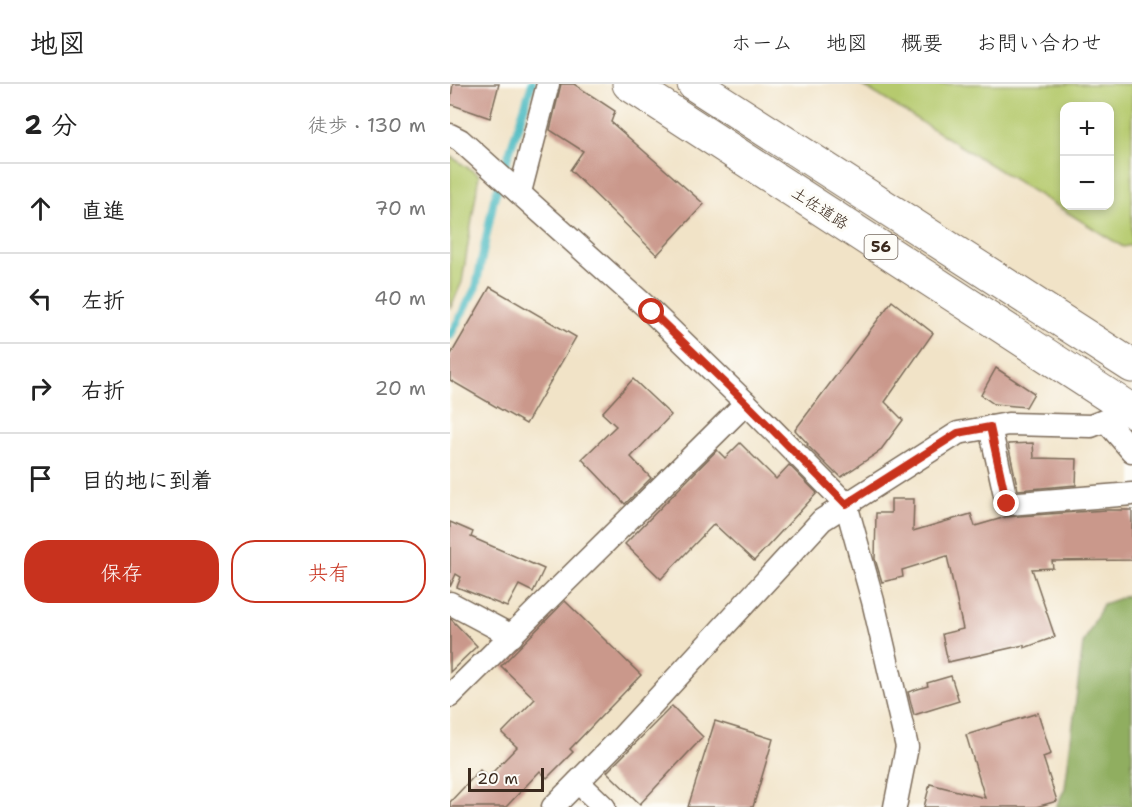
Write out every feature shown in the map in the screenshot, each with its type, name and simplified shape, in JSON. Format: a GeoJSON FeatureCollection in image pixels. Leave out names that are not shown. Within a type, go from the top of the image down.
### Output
{"type":"FeatureCollection","features":[{"type":"Feature","properties":{"kind":"highway","name":"土佐道路"},"geometry":{"type":"LineString","coordinates":[[629,84],[1125,413]]}},
{"type":"Feature","properties":{"kind":"highway","name":"56"},"geometry":{"type":"LineString","coordinates":[[694,84],[1132,366]]}},
{"type":"Feature","properties":{"kind":"street"},"geometry":{"type":"LineString","coordinates":[[518,190],[548,84]]}},
{"type":"Feature","properties":{"kind":"street"},"geometry":{"type":"LineString","coordinates":[[450,135],[460,140],[485,161],[652,312],[846,504],[873,601],[907,747],[895,807]]}},
{"type":"Feature","properties":{"kind":"street"},"geometry":{"type":"LineString","coordinates":[[450,696],[746,403]]}},
{"type":"Feature","properties":{"kind":"street"},"geometry":{"type":"LineString","coordinates":[[553,807],[623,736],[822,520],[958,433],[1008,424],[1091,426],[1125,413],[1132,451]]}},
{"type":"Feature","properties":{"kind":"street"},"geometry":{"type":"LineString","coordinates":[[990,427],[1007,504],[1132,494]]}},
{"type":"Feature","properties":{"kind":"street"},"geometry":{"type":"LineString","coordinates":[[450,603],[512,636]]}},
{"type":"Feature","properties":{"kind":"street"},"geometry":{"type":"LineString","coordinates":[[578,782],[603,807]]}},
{"type":"Feature","properties":{"kind":"green space"},"geometry":{"type":"Polygon","coordinates":[[[860,84],[1132,84],[1132,245],[1123,247],[1063,210],[1114,210],[1114,102],[1060,102],[1060,208],[860,84]]]}},
{"type":"Feature","properties":{"kind":"green space"},"geometry":{"type":"Polygon","coordinates":[[[450,156],[479,175],[462,282],[450,309],[450,156]]]}},
{"type":"Feature","properties":{"kind":"green space"},"geometry":{"type":"Polygon","coordinates":[[[1132,594],[1132,807],[1056,807],[1065,788],[1083,644],[1103,604],[1132,594]]]}},
{"type":"Feature","properties":{"kind":"building"},"geometry":{"type":"Polygon","coordinates":[[[453,84],[499,84],[490,118],[450,104],[453,84]]]}},
{"type":"Feature","properties":{"kind":"building"},"geometry":{"type":"Polygon","coordinates":[[[561,84],[574,84],[615,111],[611,122],[704,204],[657,255],[570,170],[583,151],[550,130],[561,84]]]}},
{"type":"Feature","properties":{"kind":"building"},"geometry":{"type":"Polygon","coordinates":[[[490,287],[576,337],[526,424],[450,380],[450,356],[490,287]]]}},
{"type":"Feature","properties":{"kind":"building"},"geometry":{"type":"Polygon","coordinates":[[[892,301],[933,333],[885,402],[903,420],[880,451],[841,477],[807,445],[795,430],[892,301]]]}},
{"type":"Feature","properties":{"kind":"building"},"geometry":{"type":"Polygon","coordinates":[[[996,368],[1034,393],[1026,407],[994,404],[981,395],[996,368]]]}},
{"type":"Feature","properties":{"kind":"building"},"geometry":{"type":"Polygon","coordinates":[[[633,379],[671,415],[631,457],[651,478],[625,504],[582,459],[616,426],[602,413],[633,379]]]}},
{"type":"Feature","properties":{"kind":"building"},"geometry":{"type":"Polygon","coordinates":[[[740,443],[776,479],[789,465],[817,493],[754,561],[714,524],[661,579],[625,544],[717,450],[725,458],[740,443]]]}},
{"type":"Feature","properties":{"kind":"building"},"geometry":{"type":"Polygon","coordinates":[[[1033,443],[1034,458],[1077,459],[1076,485],[1018,490],[1008,444],[1033,443]]]}},
{"type":"Feature","properties":{"kind":"building"},"geometry":{"type":"Polygon","coordinates":[[[891,499],[914,499],[913,531],[971,514],[975,526],[1006,517],[1132,510],[1132,560],[1052,561],[1053,568],[1032,569],[1055,637],[1024,648],[1024,645],[948,662],[942,634],[963,629],[947,556],[902,570],[903,577],[882,582],[875,559],[876,513],[891,513],[891,499]]]}},
{"type":"Feature","properties":{"kind":"building"},"geometry":{"type":"Polygon","coordinates":[[[450,522],[473,532],[471,537],[544,569],[533,592],[519,585],[507,607],[457,587],[461,577],[456,574],[450,587],[450,522]]]}},
{"type":"Feature","properties":{"kind":"building"},"geometry":{"type":"Polygon","coordinates":[[[565,601],[641,675],[570,749],[573,752],[547,778],[540,771],[506,807],[450,807],[450,802],[480,770],[488,777],[517,747],[502,733],[535,699],[501,666],[565,601]]]}},
{"type":"Feature","properties":{"kind":"building"},"geometry":{"type":"Polygon","coordinates":[[[450,618],[477,646],[450,672],[450,618]]]}},
{"type":"Feature","properties":{"kind":"building"},"geometry":{"type":"Polygon","coordinates":[[[951,676],[959,701],[914,715],[908,692],[928,686],[927,683],[951,676]]]}},
{"type":"Feature","properties":{"kind":"building"},"geometry":{"type":"Polygon","coordinates":[[[672,706],[703,737],[640,804],[607,772],[672,706]]]}},
{"type":"Feature","properties":{"kind":"building"},"geometry":{"type":"Polygon","coordinates":[[[1038,713],[1051,754],[1043,757],[1057,801],[1036,807],[924,807],[930,784],[985,798],[966,735],[1038,713]]]}},
{"type":"Feature","properties":{"kind":"building"},"geometry":{"type":"Polygon","coordinates":[[[715,721],[773,739],[753,807],[688,807],[715,721]]]}},
{"type":"Feature","properties":{"kind":"waterway"},"geometry":{"type":"LineString","coordinates":[[450,336],[476,287],[494,199],[532,84]]}},
{"type":"Feature","properties":{"kind":"route"},"geometry":{"type":"LineString","coordinates":[[652,312],[846,504],[958,433],[990,427],[1007,504]]}}]}
